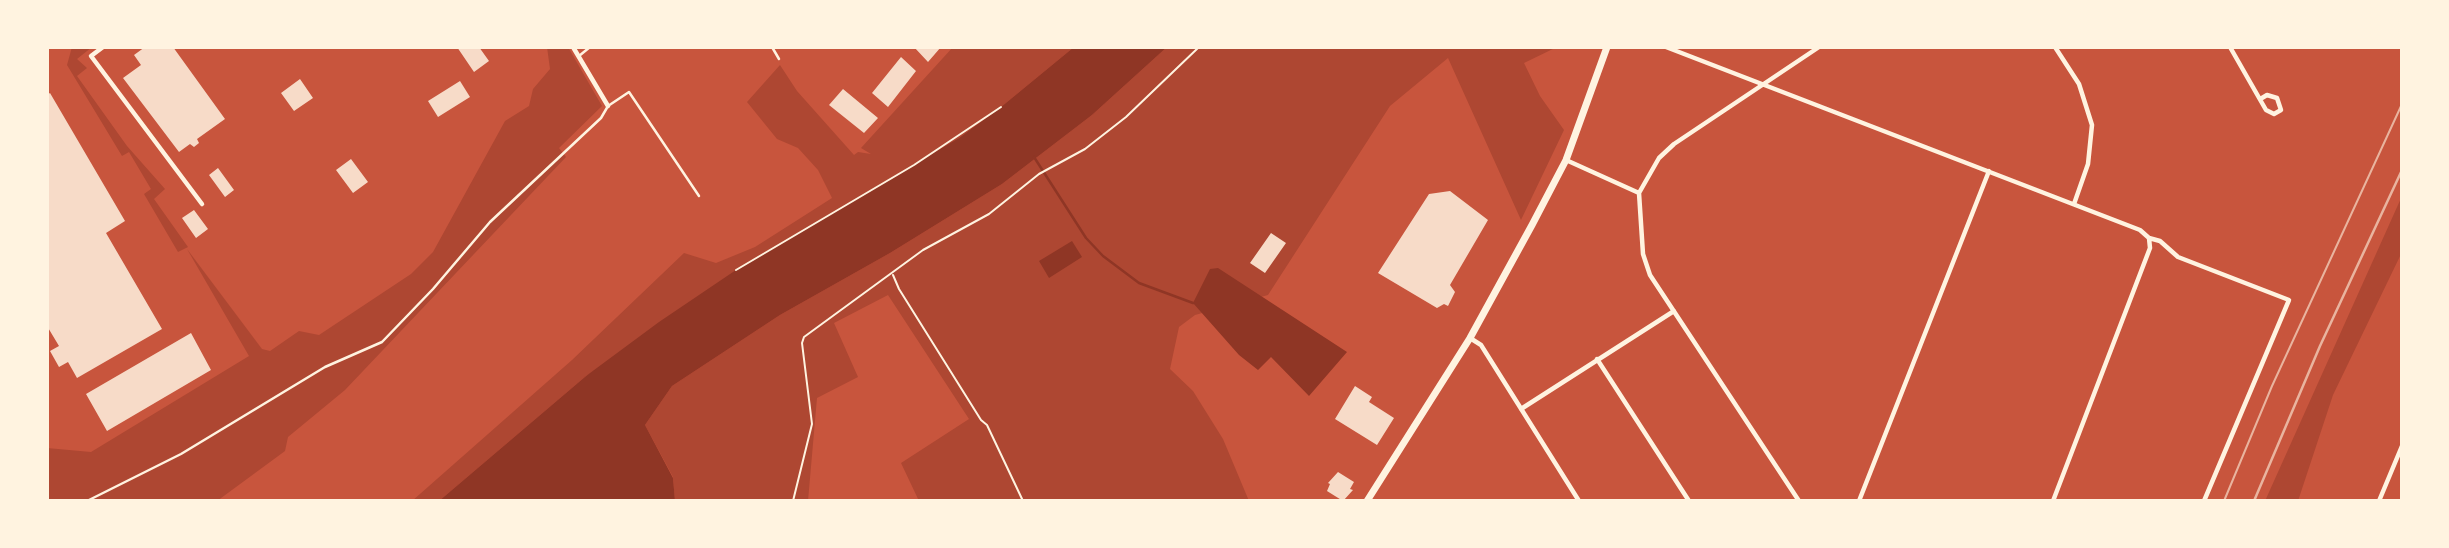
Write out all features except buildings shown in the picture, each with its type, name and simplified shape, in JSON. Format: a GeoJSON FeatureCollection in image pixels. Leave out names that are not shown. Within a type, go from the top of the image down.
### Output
{"type":"FeatureCollection","features":[{"type":"Feature","properties":{"kind":"main road"},"geometry":{"type":"LineString","coordinates":[[1367,501],[1470,338],[1566,160],[1607,47]]}},
{"type":"Feature","properties":{"kind":"street"},"geometry":{"type":"LineString","coordinates":[[103,47],[91,57],[202,204]]}},
{"type":"Feature","properties":{"kind":"street"},"geometry":{"type":"LineString","coordinates":[[573,47],[608,106]]}},
{"type":"Feature","properties":{"kind":"street"},"geometry":{"type":"LineString","coordinates":[[1666,47],[2140,230],[2148,238],[2150,248],[2053,501]]}},
{"type":"Feature","properties":{"kind":"street"},"geometry":{"type":"LineString","coordinates":[[1799,501],[1646,265],[1639,225],[1639,193],[1647,175],[1674,144],[1819,47]]}},
{"type":"Feature","properties":{"kind":"street"},"geometry":{"type":"LineString","coordinates":[[2055,47],[2079,84],[2092,125],[2088,164],[2074,204]]}},
{"type":"Feature","properties":{"kind":"street"},"geometry":{"type":"LineString","coordinates":[[2230,47],[2269,113],[2281,110],[2281,100],[2267,96],[2262,98]]}},
{"type":"Feature","properties":{"kind":"street"},"geometry":{"type":"LineString","coordinates":[[1566,160],[1639,193]]}},
{"type":"Feature","properties":{"kind":"street"},"geometry":{"type":"LineString","coordinates":[[1859,501],[1989,171]]}},
{"type":"Feature","properties":{"kind":"street"},"geometry":{"type":"LineString","coordinates":[[2148,238],[2157,239],[2178,257],[2289,300],[2204,501]]}},
{"type":"Feature","properties":{"kind":"street"},"geometry":{"type":"LineString","coordinates":[[1521,409],[1674,311]]}},
{"type":"Feature","properties":{"kind":"street"},"geometry":{"type":"LineString","coordinates":[[1470,338],[1481,345],[1579,501]]}},
{"type":"Feature","properties":{"kind":"street"},"geometry":{"type":"LineString","coordinates":[[1597,359],[1689,501]]}},
{"type":"Feature","properties":{"kind":"street"},"geometry":{"type":"LineString","coordinates":[[2379,501],[2402,446]]}},
{"type":"Feature","properties":{"kind":"lane"},"geometry":{"type":"LineString","coordinates":[[578,56],[590,47]]}},
{"type":"Feature","properties":{"kind":"lane"},"geometry":{"type":"LineString","coordinates":[[772,47],[779,59]]}},
{"type":"Feature","properties":{"kind":"lane"},"geometry":{"type":"LineString","coordinates":[[87,501],[181,454],[325,367],[382,342],[433,289],[490,222],[601,118],[608,106],[629,92],[699,196]]}},
{"type":"Feature","properties":{"kind":"path"},"geometry":{"type":"LineString","coordinates":[[793,501],[812,424],[802,343],[804,337],[923,250],[989,214],[1039,174],[1103,135],[1199,47]]}},
{"type":"Feature","properties":{"kind":"path"},"geometry":{"type":"LineString","coordinates":[[736,270],[914,165],[1001,107]]}},
{"type":"Feature","properties":{"kind":"path"},"geometry":{"type":"LineString","coordinates":[[893,274],[899,289],[981,420],[987,425],[1023,501]]}},
{"type":"Feature","properties":{"kind":"shaded area"},"geometry":{"type":"Polygon","coordinates":[[[72,47],[92,47],[77,59],[87,68],[77,76],[127,146],[165,189],[154,199],[188,247],[178,252],[144,194],[151,189],[129,152],[122,156],[67,65],[72,47]]]}},
{"type":"Feature","properties":{"kind":"shaded area"},"geometry":{"type":"Polygon","coordinates":[[[547,47],[568,47],[602,106],[559,148],[566,157],[345,390],[288,437],[285,451],[217,501],[47,501],[47,448],[91,452],[249,356],[187,249],[262,349],[270,351],[299,331],[319,335],[411,274],[433,252],[505,121],[529,106],[533,89],[550,69],[547,47]]]}},
{"type":"Feature","properties":{"kind":"shaded area"},"geometry":{"type":"Polygon","coordinates":[[[953,47],[1074,47],[959,138],[586,376],[439,501],[412,501],[572,360],[684,253],[716,263],[755,247],[832,198],[818,170],[798,148],[777,139],[747,102],[780,65],[797,91],[854,155],[858,152],[871,154],[861,148],[953,47]]]}},
{"type":"Feature","properties":{"kind":"shaded area"},"geometry":{"type":"Polygon","coordinates":[[[1074,47],[1167,47],[1092,115],[1002,184],[890,253],[780,315],[672,386],[645,425],[673,478],[675,501],[439,501],[586,376],[659,322],[736,270],[959,138],[1074,47]]]}},
{"type":"Feature","properties":{"kind":"shaded area"},"geometry":{"type":"Polygon","coordinates":[[[1167,47],[1557,47],[1524,63],[1540,96],[1564,130],[1521,220],[1448,58],[1390,106],[1268,295],[1195,315],[1179,327],[1170,369],[1193,391],[1223,439],[1249,501],[919,501],[901,463],[969,419],[888,295],[834,323],[858,377],[817,398],[808,501],[675,501],[673,477],[645,425],[672,386],[780,315],[890,253],[1002,184],[1092,115],[1167,47]]]}},
{"type":"Feature","properties":{"kind":"shaded area"},"geometry":{"type":"Polygon","coordinates":[[[2402,196],[2402,252],[2333,395],[2298,501],[2265,501],[2402,196]]]}},
{"type":"Feature","properties":{"kind":"shaded area"},"geometry":{"type":"Polygon","coordinates":[[[1072,241],[1082,257],[1049,278],[1039,261],[1072,241]]]}},
{"type":"Feature","properties":{"kind":"shaded area"},"geometry":{"type":"Polygon","coordinates":[[[1218,268],[1347,352],[1309,396],[1271,357],[1258,370],[1239,355],[1193,303],[1210,269],[1218,268]]]}},
{"type":"Feature","properties":{"kind":"waterway"},"geometry":{"type":"LineString","coordinates":[[1034,157],[1086,238],[1103,256],[1139,283],[1193,303]]}},
{"type":"Feature","properties":{"kind":"tram line"},"geometry":{"type":"LineString","coordinates":[[2224,501],[2272,386],[2402,104]]}},
{"type":"Feature","properties":{"kind":"railway"},"geometry":{"type":"LineString","coordinates":[[2254,501],[2320,346],[2402,170]]}}]}
